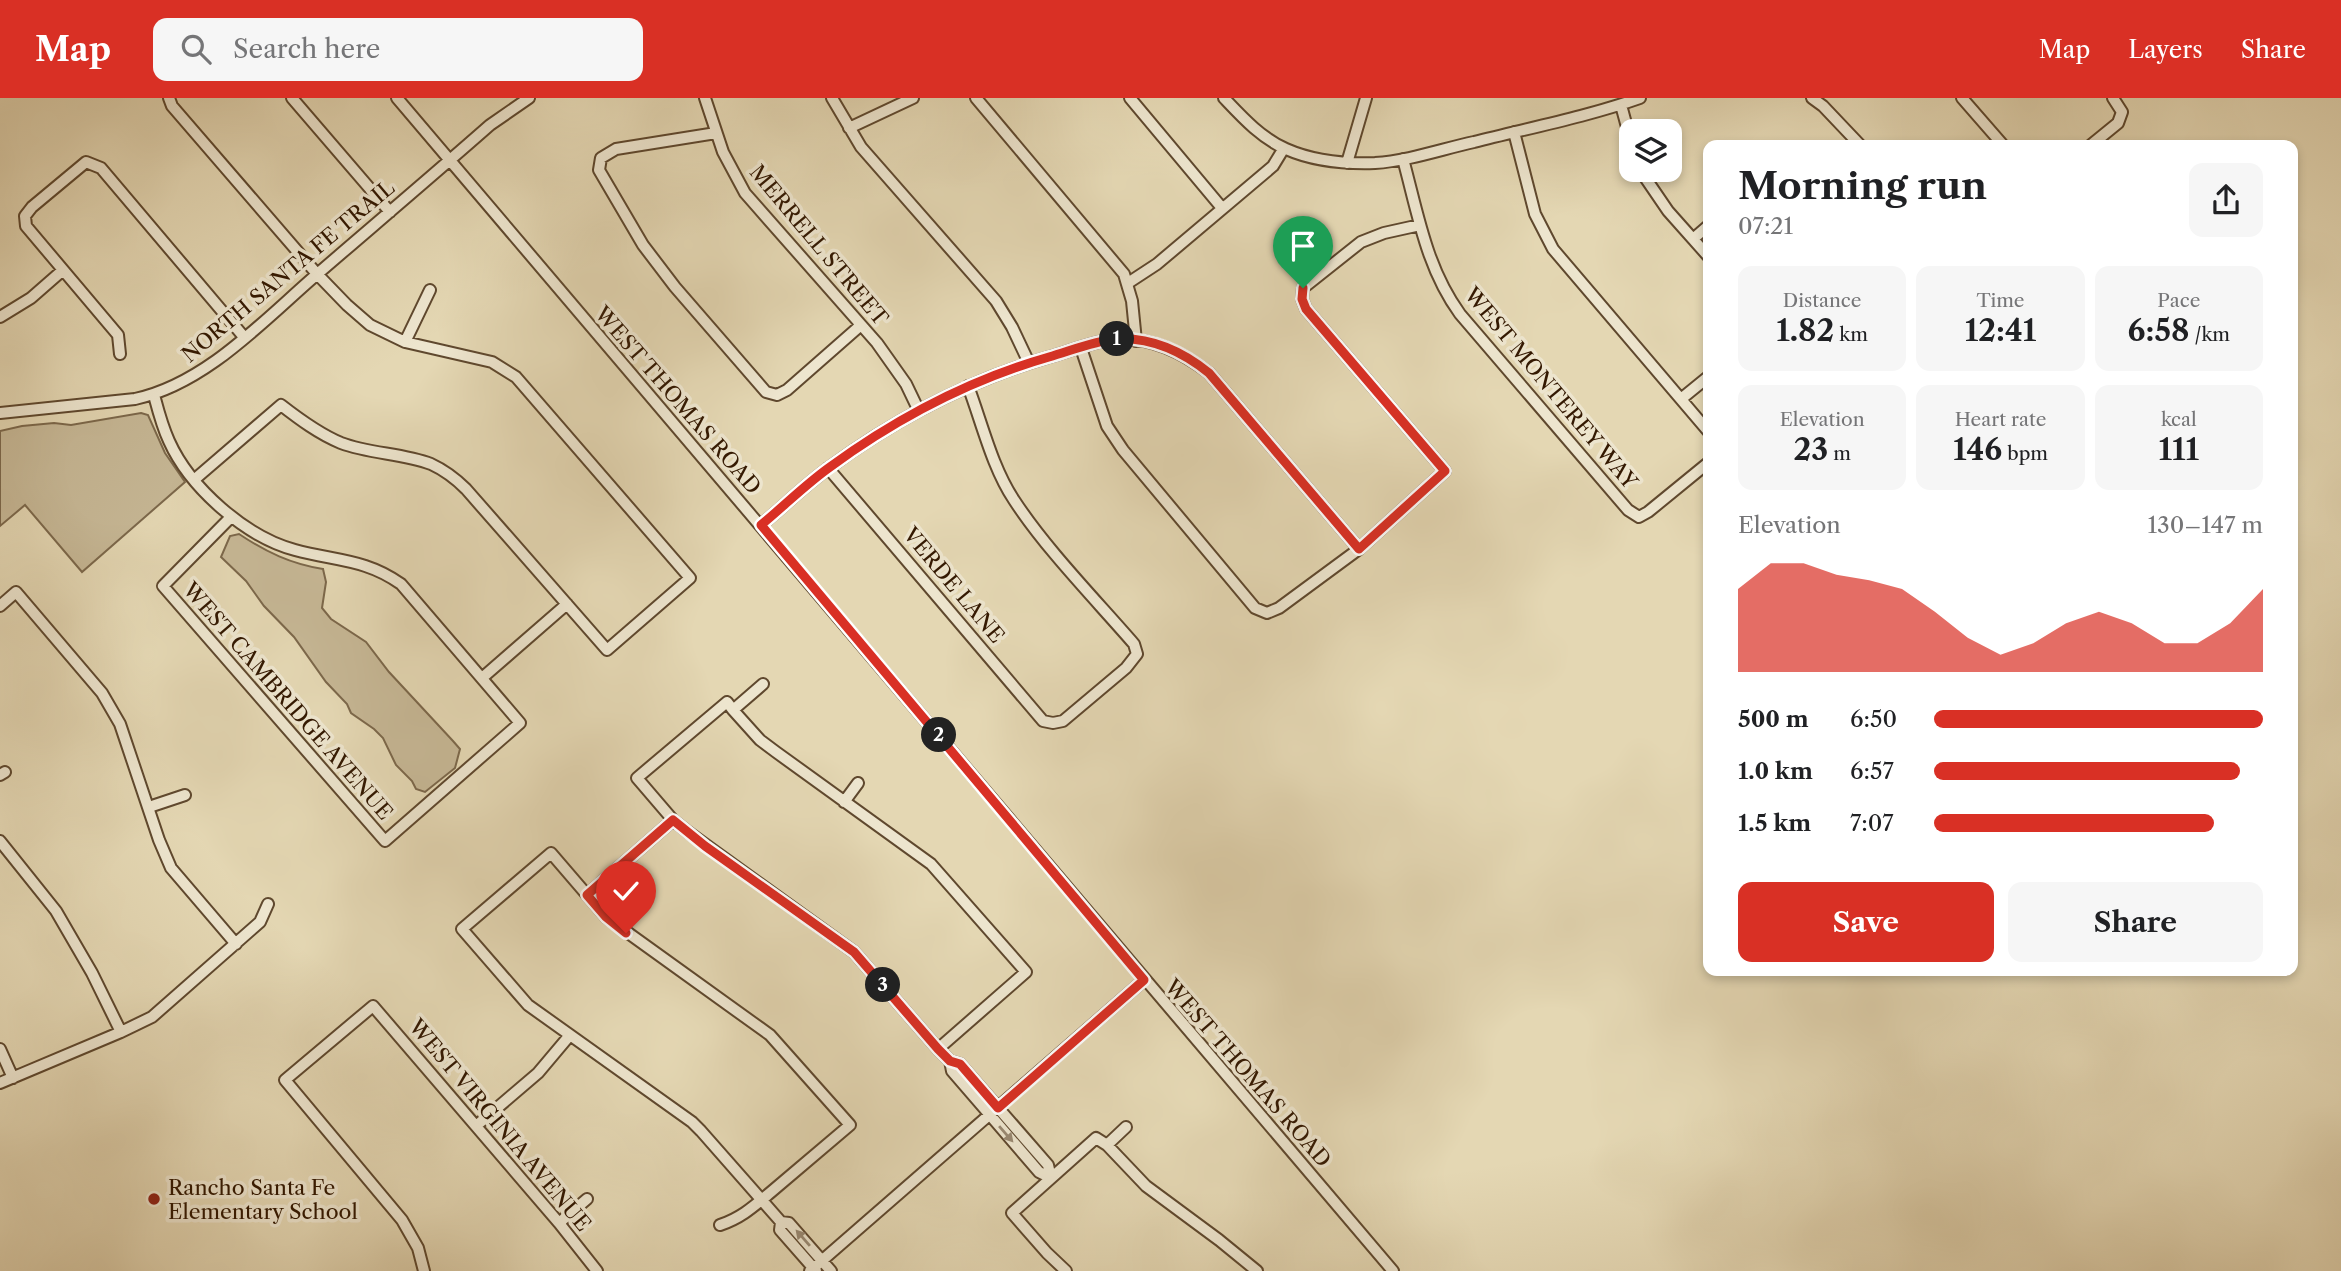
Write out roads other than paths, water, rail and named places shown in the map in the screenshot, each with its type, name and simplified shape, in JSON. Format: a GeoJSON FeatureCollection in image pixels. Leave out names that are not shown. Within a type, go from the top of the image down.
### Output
{"type":"FeatureCollection","features":[{"type":"Feature","properties":{"kind":"street"},"geometry":{"type":"LineString","coordinates":[[169,98],[172,106],[347,305],[370,325],[405,342],[492,362],[516,377],[690,578],[607,650],[453,477],[431,464],[338,442],[281,405],[195,479]]}},
{"type":"Feature","properties":{"kind":"street"},"geometry":{"type":"LineString","coordinates":[[292,98],[390,212]]}},
{"type":"Feature","properties":{"kind":"street","name":"WEST THOMAS ROAD"},"geometry":{"type":"LineString","coordinates":[[397,98],[1392,1271]]}},
{"type":"Feature","properties":{"kind":"street","name":"NORTH SANTA FE TRAIL"},"geometry":{"type":"LineString","coordinates":[[0,414],[75,407],[154,395],[194,376],[244,337],[390,212],[512,102],[529,98]]}},
{"type":"Feature","properties":{"kind":"street","name":"MERRELL STREET"},"geometry":{"type":"LineString","coordinates":[[705,98],[716,133],[745,192],[894,364],[918,409]]}},
{"type":"Feature","properties":{"kind":"street"},"geometry":{"type":"LineString","coordinates":[[832,98],[861,147],[996,301],[1029,363]]}},
{"type":"Feature","properties":{"kind":"street"},"geometry":{"type":"LineString","coordinates":[[849,128],[913,98]]}},
{"type":"Feature","properties":{"kind":"street"},"geometry":{"type":"LineString","coordinates":[[976,98],[1114,261],[1128,283],[1136,341]]}},
{"type":"Feature","properties":{"kind":"street"},"geometry":{"type":"LineString","coordinates":[[1130,98],[1223,208]]}},
{"type":"Feature","properties":{"kind":"street"},"geometry":{"type":"LineString","coordinates":[[1224,98],[1249,125],[1283,148],[1314,158],[1346,163],[1377,163],[1403,159],[1640,98]]}},
{"type":"Feature","properties":{"kind":"street"},"geometry":{"type":"LineString","coordinates":[[1346,163],[1366,98]]}},
{"type":"Feature","properties":{"kind":"street"},"geometry":{"type":"LineString","coordinates":[[1812,98],[1855,140]]}},
{"type":"Feature","properties":{"kind":"street"},"geometry":{"type":"LineString","coordinates":[[1962,98],[1999,140]]}},
{"type":"Feature","properties":{"kind":"street"},"geometry":{"type":"LineString","coordinates":[[2097,140],[2118,122],[2122,112],[2113,98]]}},
{"type":"Feature","properties":{"kind":"street"},"geometry":{"type":"LineString","coordinates":[[1621,105],[1625,119]]}},
{"type":"Feature","properties":{"kind":"street"},"geometry":{"type":"LineString","coordinates":[[1514,132],[1535,215],[1553,249],[1703,425]]}},
{"type":"Feature","properties":{"kind":"street"},"geometry":{"type":"LineString","coordinates":[[716,133],[616,149],[601,158],[599,170],[643,245],[675,287],[766,392],[777,395],[787,390],[861,325]]}},
{"type":"Feature","properties":{"kind":"street"},"geometry":{"type":"LineString","coordinates":[[1128,283],[1157,264],[1273,166],[1283,148]]}},
{"type":"Feature","properties":{"kind":"street","name":"WEST MONTEREY WAY"},"geometry":{"type":"LineString","coordinates":[[1403,159],[1433,267],[1444,291],[1460,314],[1629,510],[1640,517],[1703,467]]}},
{"type":"Feature","properties":{"kind":"street"},"geometry":{"type":"LineString","coordinates":[[120,354],[118,335],[26,226],[25,216],[32,207],[86,162],[101,168],[244,337]]}},
{"type":"Feature","properties":{"kind":"street"},"geometry":{"type":"LineString","coordinates":[[1648,182],[1668,211],[1703,250]]}},
{"type":"Feature","properties":{"kind":"street"},"geometry":{"type":"LineString","coordinates":[[1081,348],[1107,426],[1123,450],[1255,608],[1268,613],[1279,608],[1359,549],[1445,471],[1306,309],[1302,299],[1303,288],[1361,242],[1384,233],[1420,225]]}},
{"type":"Feature","properties":{"kind":"street"},"geometry":{"type":"LineString","coordinates":[[1693,239],[1703,230]]}},
{"type":"Feature","properties":{"kind":"street"},"geometry":{"type":"LineString","coordinates":[[0,317],[31,298],[63,270]]}},
{"type":"Feature","properties":{"kind":"street"},"geometry":{"type":"LineString","coordinates":[[405,342],[430,290]]}},
{"type":"Feature","properties":{"kind":"street"},"geometry":{"type":"LineString","coordinates":[[761,525],[828,468],[918,409],[968,386],[1029,363],[1116,339],[1165,346],[1189,357],[1209,373],[1359,549]]}},
{"type":"Feature","properties":{"kind":"street"},"geometry":{"type":"LineString","coordinates":[[1681,399],[1703,381]]}},
{"type":"Feature","properties":{"kind":"street","name":"VERDE LANE"},"geometry":{"type":"LineString","coordinates":[[828,468],[1043,721],[1063,721],[1126,668],[1136,654],[1134,644],[1012,499],[968,386]]}},
{"type":"Feature","properties":{"kind":"street"},"geometry":{"type":"LineString","coordinates":[[154,395],[170,443],[195,479],[231,517],[271,542],[295,550],[367,565],[383,572],[401,584],[482,678],[567,604]]}},
{"type":"Feature","properties":{"kind":"street","name":"WEST CAMBRIDGE AVENUE"},"geometry":{"type":"LineString","coordinates":[[231,517],[163,586],[385,841],[520,723],[482,678]]}},
{"type":"Feature","properties":{"kind":"street"},"geometry":{"type":"LineString","coordinates":[[0,606],[16,592],[102,693],[120,724],[171,868],[236,944]]}},
{"type":"Feature","properties":{"kind":"street"},"geometry":{"type":"LineString","coordinates":[[733,710],[763,684]]}},
{"type":"Feature","properties":{"kind":"street"},"geometry":{"type":"LineString","coordinates":[[938,1049],[1026,972],[932,864],[760,740],[727,702],[637,778],[673,820],[705,846],[854,952],[938,1049],[950,1061],[960,1064],[994,1111],[1048,1165],[1051,1178]]}},
{"type":"Feature","properties":{"kind":"street"},"geometry":{"type":"LineString","coordinates":[[844,802],[858,783]]}},
{"type":"Feature","properties":{"kind":"street"},"geometry":{"type":"LineString","coordinates":[[149,807],[185,794]]}},
{"type":"Feature","properties":{"kind":"street"},"geometry":{"type":"LineString","coordinates":[[587,895],[673,820]]}},
{"type":"Feature","properties":{"kind":"street"},"geometry":{"type":"LineString","coordinates":[[0,841],[56,911],[92,973],[121,1032]]}},
{"type":"Feature","properties":{"kind":"street"},"geometry":{"type":"LineString","coordinates":[[720,1225],[738,1219],[761,1200],[850,1125],[770,1035],[606,917],[551,853],[462,929],[528,1005],[692,1122],[761,1200],[781,1222],[789,1223],[815,1268],[831,1271]]}},
{"type":"Feature","properties":{"kind":"street"},"geometry":{"type":"LineString","coordinates":[[0,1083],[152,1017],[260,922],[268,904]]}},
{"type":"Feature","properties":{"kind":"street"},"geometry":{"type":"LineString","coordinates":[[815,1268],[1144,980]]}},
{"type":"Feature","properties":{"kind":"street","name":"WEST VIRGINIA AVENUE"},"geometry":{"type":"LineString","coordinates":[[424,1271],[412,1235],[396,1212],[285,1080],[373,1006],[597,1271]]}},
{"type":"Feature","properties":{"kind":"street"},"geometry":{"type":"LineString","coordinates":[[476,1126],[538,1073],[570,1035]]}},
{"type":"Feature","properties":{"kind":"street"},"geometry":{"type":"LineString","coordinates":[[0,1049],[13,1078]]}},
{"type":"Feature","properties":{"kind":"street"},"geometry":{"type":"LineString","coordinates":[[1107,1144],[1126,1127]]}},
{"type":"Feature","properties":{"kind":"street"},"geometry":{"type":"LineString","coordinates":[[1066,1271],[1046,1253],[1012,1213],[1096,1138],[1107,1144],[1146,1185],[1257,1271]]}},
{"type":"Feature","properties":{"kind":"street"},"geometry":{"type":"LineString","coordinates":[[559,1223],[587,1199]]}},
{"type":"Feature","properties":{"kind":"place","name":"Rancho Santa Fe Elementary School"},"geometry":{"type":"Point","coordinates":[154,1199]}}]}
